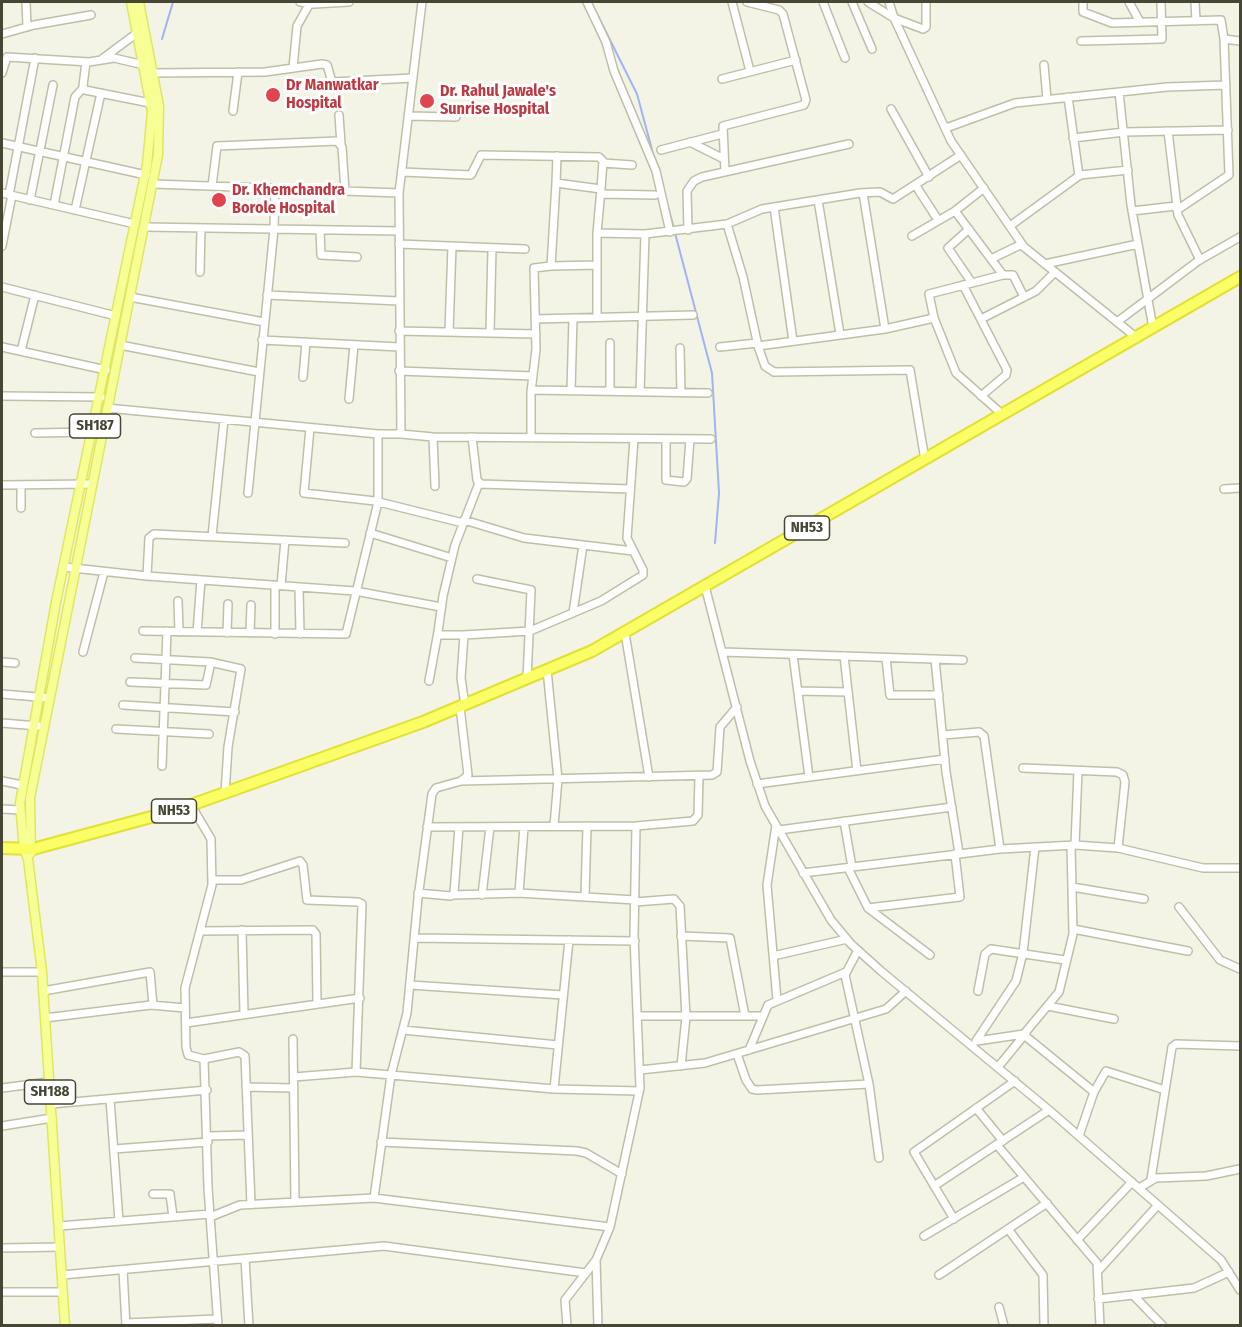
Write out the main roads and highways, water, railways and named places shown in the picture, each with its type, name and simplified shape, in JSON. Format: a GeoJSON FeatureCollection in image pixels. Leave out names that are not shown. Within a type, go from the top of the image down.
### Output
{"type":"FeatureCollection","features":[{"type":"Feature","properties":{"kind":"highway","name":"NH53"},"geometry":{"type":"LineString","coordinates":[[2,848],[28,852],[104,832],[225,794],[462,706],[592,651],[1240,277]]}},
{"type":"Feature","properties":{"kind":"main road","name":"SH187"},"geometry":{"type":"LineString","coordinates":[[28,852],[30,802],[74,568],[93,432],[146,175],[152,124],[144,64],[131,2]]}},
{"type":"Feature","properties":{"kind":"main road","name":"SH187"},"geometry":{"type":"LineString","coordinates":[[28,852],[20,810],[22,785],[38,696],[64,567],[107,408],[154,183],[160,122],[139,2]]}},
{"type":"Feature","properties":{"kind":"main road"},"geometry":{"type":"LineString","coordinates":[[28,752],[39,754]]}},
{"type":"Feature","properties":{"kind":"main road","name":"SH188"},"geometry":{"type":"LineString","coordinates":[[28,852],[42,972],[65,1326]]}},
{"type":"Feature","properties":{"kind":"waterway"},"geometry":{"type":"LineString","coordinates":[[162,39],[173,2]]}},
{"type":"Feature","properties":{"kind":"waterway"},"geometry":{"type":"LineString","coordinates":[[591,2],[637,94],[655,161]]}},
{"type":"Feature","properties":{"kind":"waterway"},"geometry":{"type":"LineString","coordinates":[[666,201],[674,228]]}},
{"type":"Feature","properties":{"kind":"waterway"},"geometry":{"type":"LineString","coordinates":[[675,233],[712,373],[719,493],[715,543]]}},
{"type":"Feature","properties":{"kind":"place","name":"Dr Manwatkar Hospital"},"geometry":{"type":"Point","coordinates":[273,95]}},
{"type":"Feature","properties":{"kind":"place","name":"Dr. Rahul Jawale's Sunrise Hospital"},"geometry":{"type":"Point","coordinates":[427,101]}},
{"type":"Feature","properties":{"kind":"place","name":"Dr. Khemchandra Borole Hospital"},"geometry":{"type":"Point","coordinates":[219,200]}}]}
